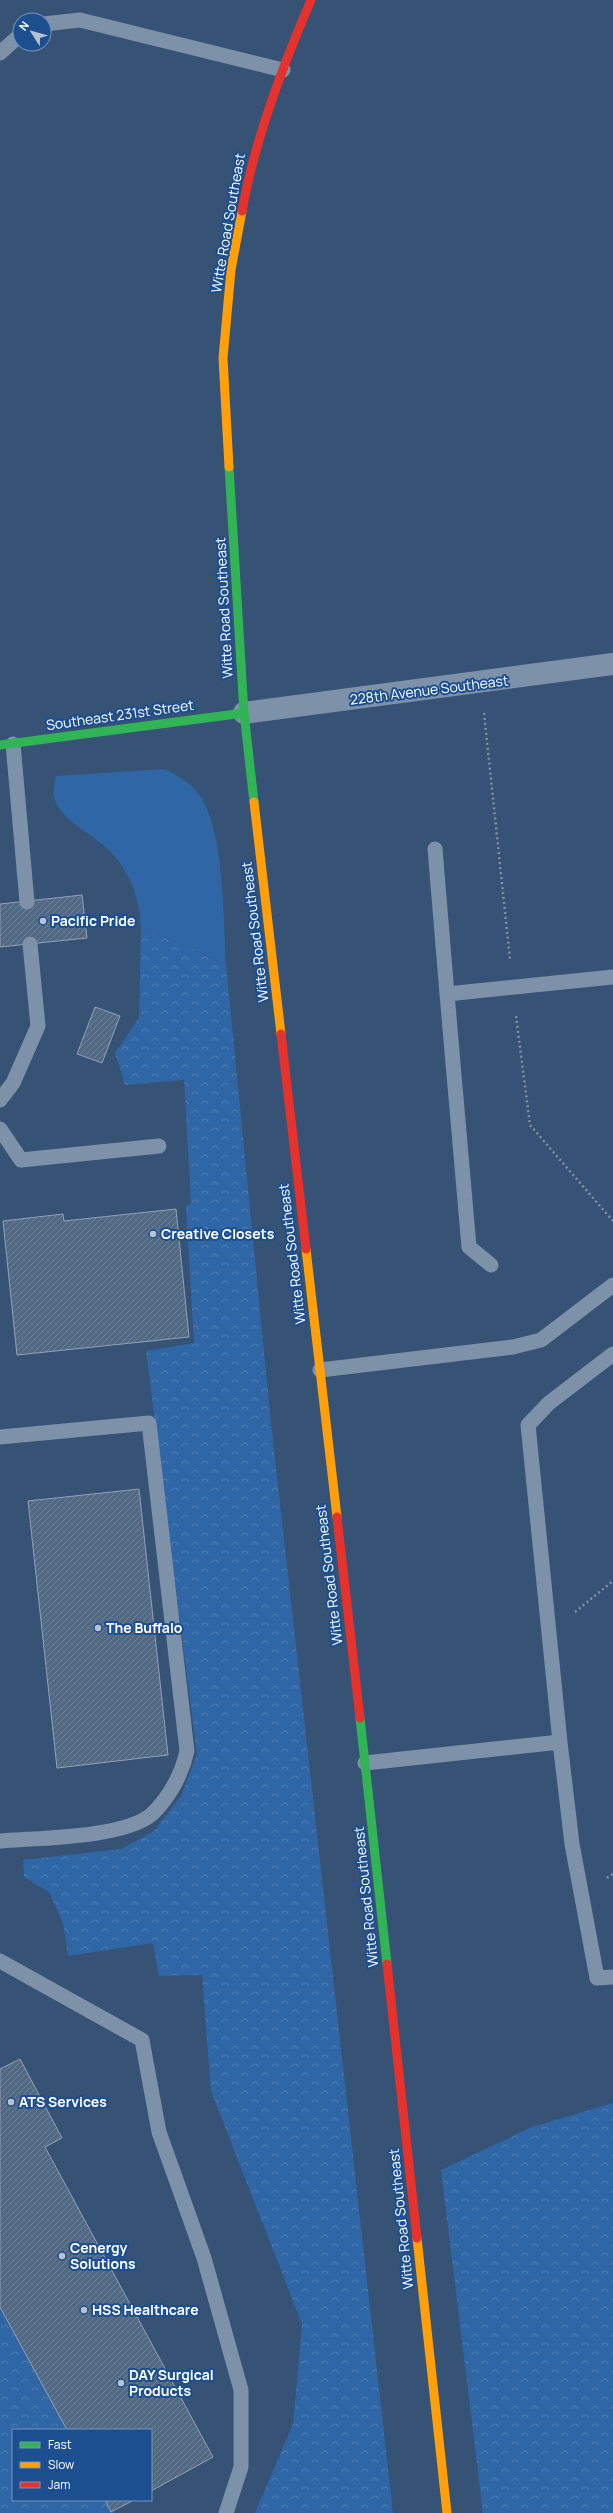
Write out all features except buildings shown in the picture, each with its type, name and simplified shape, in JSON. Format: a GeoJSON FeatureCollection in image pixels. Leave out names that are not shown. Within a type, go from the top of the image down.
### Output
{"type":"FeatureCollection","features":[{"type":"Feature","properties":{"kind":"street","name":"Witte Road Southeast"},"geometry":{"type":"LineString","coordinates":[[311,0],[283,70],[249,170],[231,270],[223,358],[244,713],[365,1763],[447,2513]]}},
{"type":"Feature","properties":{"kind":"street","name":"228th Avenue Southeast"},"geometry":{"type":"LineString","coordinates":[[244,713],[613,664]]}},
{"type":"Feature","properties":{"kind":"street","name":"Southeast 231st Street"},"geometry":{"type":"LineString","coordinates":[[6,745],[244,713]]}},
{"type":"Feature","properties":{"kind":"lane"},"geometry":{"type":"LineString","coordinates":[[52,23],[80,20],[283,70]]}},
{"type":"Feature","properties":{"kind":"lane"},"geometry":{"type":"LineString","coordinates":[[0,53],[12,42]]}},
{"type":"Feature","properties":{"kind":"lane"},"geometry":{"type":"LineString","coordinates":[[6,745],[27,902]]}},
{"type":"Feature","properties":{"kind":"lane"},"geometry":{"type":"LineString","coordinates":[[435,849],[469,1247],[491,1265]]}},
{"type":"Feature","properties":{"kind":"lane"},"geometry":{"type":"LineString","coordinates":[[0,1100],[13,1083],[38,1026],[30,944]]}},
{"type":"Feature","properties":{"kind":"lane"},"geometry":{"type":"LineString","coordinates":[[447,994],[613,977]]}},
{"type":"Feature","properties":{"kind":"lane"},"geometry":{"type":"LineString","coordinates":[[0,1129],[21,1160],[159,1146]]}},
{"type":"Feature","properties":{"kind":"lane"},"geometry":{"type":"LineString","coordinates":[[320,1370],[513,1347],[541,1340],[613,1286]]}},
{"type":"Feature","properties":{"kind":"lane"},"geometry":{"type":"LineString","coordinates":[[613,1354],[549,1403],[528,1425],[560,1742],[572,1844],[597,1978],[613,1977]]}},
{"type":"Feature","properties":{"kind":"lane"},"geometry":{"type":"LineString","coordinates":[[0,1437],[149,1423],[187,1751],[183,1768],[172,1788],[151,1815],[119,1829],[77,1836],[0,1841]]}},
{"type":"Feature","properties":{"kind":"lane"},"geometry":{"type":"LineString","coordinates":[[365,1763],[560,1742]]}},
{"type":"Feature","properties":{"kind":"lane"},"geometry":{"type":"LineString","coordinates":[[0,1961],[142,2040],[159,2132],[204,2258],[241,2390],[241,2467],[226,2513]]}},
{"type":"Feature","properties":{"kind":"path"},"geometry":{"type":"LineString","coordinates":[[550,1633],[613,1581]]}},
{"type":"Feature","properties":{"kind":"green space"},"geometry":{"type":"Polygon","coordinates":[[[164,769],[189,783],[197,791],[208,812],[214,831],[221,877],[226,964],[141,927],[133,887],[118,860],[104,845],[63,814],[53,795],[56,776],[164,769]]]}},
{"type":"Feature","properties":{"kind":"green space"},"geometry":{"type":"Polygon","coordinates":[[[141,927],[226,964],[271,1423],[393,2513],[255,2513],[293,2424],[302,2324],[211,2091],[202,1975],[159,1976],[153,1943],[68,1956],[63,1923],[49,1892],[24,1877],[23,1860],[121,1849],[154,1831],[181,1796],[197,1754],[146,1351],[194,1343],[186,1207],[191,1203],[184,1080],[125,1085],[115,1053],[139,1018],[141,927]]]}},
{"type":"Feature","properties":{"kind":"green space"},"geometry":{"type":"Polygon","coordinates":[[[613,2103],[613,2513],[483,2513],[441,2170],[532,2127],[613,2103]]]}},
{"type":"Feature","properties":{"kind":"green space"},"geometry":{"type":"Polygon","coordinates":[[[0,2298],[71,2429],[12,2429],[12,2501],[108,2501],[114,2513],[0,2513],[0,2298]]]}},
{"type":"Feature","properties":{"kind":"traffic: fast"},"geometry":{"type":"LineString","coordinates":[[229,467],[244,713],[254,802]]}},
{"type":"Feature","properties":{"kind":"traffic: fast"},"geometry":{"type":"LineString","coordinates":[[0,745],[244,713]]}},
{"type":"Feature","properties":{"kind":"traffic: fast"},"geometry":{"type":"LineString","coordinates":[[360,1718],[387,1964]]}},
{"type":"Feature","properties":{"kind":"traffic: slow"},"geometry":{"type":"LineString","coordinates":[[229,467],[223,358],[231,270],[242,211]]}},
{"type":"Feature","properties":{"kind":"traffic: slow"},"geometry":{"type":"LineString","coordinates":[[254,802],[281,1034]]}},
{"type":"Feature","properties":{"kind":"traffic: slow"},"geometry":{"type":"LineString","coordinates":[[306,1249],[337,1517]]}},
{"type":"Feature","properties":{"kind":"traffic: slow"},"geometry":{"type":"LineString","coordinates":[[417,2238],[447,2513]]}},
{"type":"Feature","properties":{"kind":"traffic: jam"},"geometry":{"type":"LineString","coordinates":[[242,211],[254,157],[270,104],[311,0]]}},
{"type":"Feature","properties":{"kind":"traffic: jam"},"geometry":{"type":"LineString","coordinates":[[281,1034],[306,1249]]}},
{"type":"Feature","properties":{"kind":"traffic: jam"},"geometry":{"type":"LineString","coordinates":[[337,1517],[360,1718]]}},
{"type":"Feature","properties":{"kind":"traffic: jam"},"geometry":{"type":"LineString","coordinates":[[387,1964],[417,2238]]}},
{"type":"Feature","properties":{"kind":"place","name":"Pacific Pride"},"geometry":{"type":"Point","coordinates":[43,921]}},
{"type":"Feature","properties":{"kind":"place","name":"Creative Closets"},"geometry":{"type":"Point","coordinates":[153,1234]}},
{"type":"Feature","properties":{"kind":"place","name":"The Buffalo"},"geometry":{"type":"Point","coordinates":[98,1628]}},
{"type":"Feature","properties":{"kind":"place","name":"ATS Services"},"geometry":{"type":"Point","coordinates":[11,2102]}},
{"type":"Feature","properties":{"kind":"place","name":"Cenergy Solutions"},"geometry":{"type":"Point","coordinates":[62,2256]}},
{"type":"Feature","properties":{"kind":"place","name":"HSS Healthcare"},"geometry":{"type":"Point","coordinates":[84,2310]}},
{"type":"Feature","properties":{"kind":"place","name":"DAY Surgical Products"},"geometry":{"type":"Point","coordinates":[121,2383]}}]}
